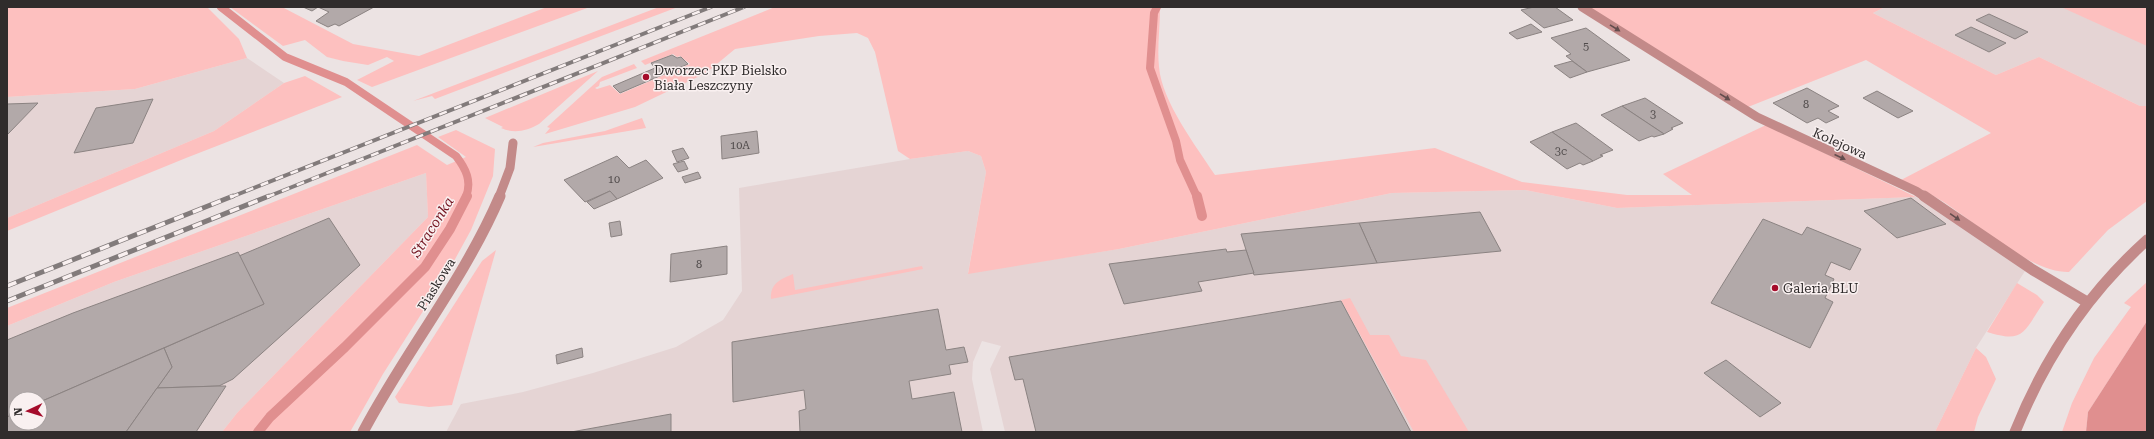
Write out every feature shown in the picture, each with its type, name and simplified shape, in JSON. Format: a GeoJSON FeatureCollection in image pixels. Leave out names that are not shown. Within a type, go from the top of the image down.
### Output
{"type":"FeatureCollection","features":[{"type":"Feature","properties":{"kind":"street","name":"Kolejowa"},"geometry":{"type":"LineString","coordinates":[[1582,7],[1757,117],[1805,141],[1916,191],[2033,270],[2087,302]]}},
{"type":"Feature","properties":{"kind":"street","name":"Piaskowa"},"geometry":{"type":"LineString","coordinates":[[363,432],[485,231],[501,193],[513,154],[513,143]]}},
{"type":"Feature","properties":{"kind":"street"},"geometry":{"type":"LineString","coordinates":[[2015,432],[2042,372],[2087,302],[2117,266],[2147,240]]}},
{"type":"Feature","properties":{"kind":"shaded area"},"geometry":{"type":"Polygon","coordinates":[[[7,7],[207,7],[239,39],[247,58],[135,89],[7,97],[7,7]]]}},
{"type":"Feature","properties":{"kind":"shaded area"},"geometry":{"type":"Polygon","coordinates":[[[230,7],[282,7],[353,44],[419,56],[547,7],[590,7],[372,87],[357,80],[394,61],[387,57],[368,65],[343,61],[327,57],[305,40],[283,46],[230,7]]]}},
{"type":"Feature","properties":{"kind":"shaded area"},"geometry":{"type":"Polygon","coordinates":[[[659,7],[678,7],[435,99],[432,96],[413,101],[659,7]]]}},
{"type":"Feature","properties":{"kind":"shaded area"},"geometry":{"type":"Polygon","coordinates":[[[775,7],[1162,7],[1160,9],[1158,53],[1161,80],[1173,109],[1215,175],[1435,148],[1522,182],[1627,195],[1692,195],[1663,174],[1766,125],[1916,197],[1617,208],[1525,190],[1392,193],[1119,249],[968,274],[986,172],[981,156],[968,151],[910,159],[898,151],[875,52],[868,38],[857,33],[819,36],[735,49],[706,73],[635,107],[545,134],[550,128],[547,127],[602,77],[634,64],[637,68],[600,82],[599,86],[595,88],[597,89],[610,85],[620,94],[690,64],[680,56],[677,57],[673,54],[645,65],[641,61],[775,7]]]}},
{"type":"Feature","properties":{"kind":"shaded area"},"geometry":{"type":"Polygon","coordinates":[[[1588,7],[1885,7],[1873,13],[1996,75],[2039,57],[2140,106],[2147,106],[2147,201],[2108,230],[2069,272],[2054,270],[2020,256],[1942,201],[1901,180],[1991,133],[1866,60],[1748,107],[1588,7]]]}},
{"type":"Feature","properties":{"kind":"shaded area"},"geometry":{"type":"Polygon","coordinates":[[[1885,7],[2147,7],[2147,106],[2140,106],[2039,57],[1996,75],[1873,13],[1885,7]]]}},
{"type":"Feature","properties":{"kind":"shaded area"},"geometry":{"type":"Polygon","coordinates":[[[2061,7],[2147,7],[2147,46],[2061,7]]]}},
{"type":"Feature","properties":{"kind":"shaded area"},"geometry":{"type":"Polygon","coordinates":[[[247,58],[284,83],[214,131],[7,218],[7,97],[135,89],[247,58]]]}},
{"type":"Feature","properties":{"kind":"shaded area"},"geometry":{"type":"Polygon","coordinates":[[[598,71],[539,124],[530,128],[520,131],[506,130],[485,118],[598,71]]]}},
{"type":"Feature","properties":{"kind":"shaded area"},"geometry":{"type":"Polygon","coordinates":[[[305,76],[342,97],[186,158],[7,231],[7,218],[214,131],[284,83],[305,76]]]}},
{"type":"Feature","properties":{"kind":"shaded area"},"geometry":{"type":"Polygon","coordinates":[[[642,118],[646,128],[533,147],[543,143],[605,131],[642,118]]]}},
{"type":"Feature","properties":{"kind":"shaded area"},"geometry":{"type":"Polygon","coordinates":[[[456,130],[495,149],[493,176],[471,230],[448,272],[383,374],[350,432],[222,432],[237,413],[428,217],[426,173],[114,282],[7,326],[7,308],[417,145],[447,165],[466,157],[438,137],[456,130]]]}},
{"type":"Feature","properties":{"kind":"shaded area"},"geometry":{"type":"Polygon","coordinates":[[[968,151],[981,156],[986,172],[968,273],[1119,249],[1392,193],[1525,190],[1617,208],[1916,197],[1931,205],[2025,271],[1976,348],[1935,432],[1005,432],[990,369],[1001,346],[982,341],[973,362],[972,379],[983,432],[446,432],[461,404],[523,392],[593,373],[676,347],[723,320],[742,291],[739,188],[910,159],[968,151]]]}},
{"type":"Feature","properties":{"kind":"shaded area"},"geometry":{"type":"Polygon","coordinates":[[[426,173],[428,217],[237,413],[222,432],[7,432],[7,326],[114,282],[426,173]]]}},
{"type":"Feature","properties":{"kind":"shaded area"},"geometry":{"type":"Polygon","coordinates":[[[496,250],[452,405],[429,407],[399,403],[395,397],[482,261],[496,250]]]}},
{"type":"Feature","properties":{"kind":"shaded area"},"geometry":{"type":"Polygon","coordinates":[[[922,266],[923,269],[771,299],[772,289],[774,286],[780,280],[793,274],[795,290],[922,266]]]}},
{"type":"Feature","properties":{"kind":"shaded area"},"geometry":{"type":"Polygon","coordinates":[[[2147,282],[2147,321],[2088,412],[2086,432],[2062,432],[2072,403],[2094,358],[2131,307],[2124,303],[2147,282]]]}},
{"type":"Feature","properties":{"kind":"shaded area"},"geometry":{"type":"Polygon","coordinates":[[[2017,283],[2037,295],[2044,302],[2022,332],[2009,336],[1987,332],[2017,283]]]}},
{"type":"Feature","properties":{"kind":"shaded area"},"geometry":{"type":"Polygon","coordinates":[[[1350,298],[1370,335],[1389,335],[1401,356],[1426,360],[1469,432],[1414,432],[1341,300],[1350,298]]]}},
{"type":"Feature","properties":{"kind":"shaded area"},"geometry":{"type":"Polygon","coordinates":[[[2147,321],[2147,432],[2086,432],[2088,412],[2147,321]]]}},
{"type":"Feature","properties":{"kind":"shaded area"},"geometry":{"type":"Polygon","coordinates":[[[1976,348],[1986,357],[1996,379],[1978,417],[1974,432],[1935,432],[1976,348]]]}},
{"type":"Feature","properties":{"kind":"building"},"geometry":{"type":"Polygon","coordinates":[[[303,7],[318,7],[312,11],[303,7]]]}},
{"type":"Feature","properties":{"kind":"building"},"geometry":{"type":"Polygon","coordinates":[[[318,7],[374,7],[339,26],[335,24],[328,27],[316,21],[329,12],[318,7]]]}},
{"type":"Feature","properties":{"kind":"building"},"geometry":{"type":"Polygon","coordinates":[[[1534,7],[1555,7],[1573,20],[1544,28],[1521,10],[1534,7]]]}},
{"type":"Feature","properties":{"kind":"building"},"geometry":{"type":"Polygon","coordinates":[[[1989,14],[2028,32],[2015,39],[1976,20],[1989,14]]]}},
{"type":"Feature","properties":{"kind":"building"},"geometry":{"type":"Polygon","coordinates":[[[1531,24],[1542,32],[1517,39],[1509,33],[1531,24]]]}},
{"type":"Feature","properties":{"kind":"building"},"geometry":{"type":"Polygon","coordinates":[[[1971,27],[2006,43],[1989,52],[1955,35],[1971,27]]]}},
{"type":"Feature","properties":{"kind":"building"},"geometry":{"type":"Polygon","coordinates":[[[1586,28],[1630,60],[1587,72],[1566,56],[1571,54],[1551,38],[1586,28]]]}},
{"type":"Feature","properties":{"kind":"building","name":"Dworzec PKP Bielsko Biała Leszczyny"},"geometry":{"type":"Polygon","coordinates":[[[672,55],[677,58],[681,57],[688,64],[620,93],[613,86],[655,68],[651,63],[672,55]]]}},
{"type":"Feature","properties":{"kind":"building"},"geometry":{"type":"Polygon","coordinates":[[[1572,61],[1587,72],[1570,78],[1554,66],[1572,61]]]}},
{"type":"Feature","properties":{"kind":"building"},"geometry":{"type":"Polygon","coordinates":[[[1807,88],[1839,106],[1828,111],[1839,117],[1826,123],[1818,118],[1807,123],[1773,103],[1807,88]]]}},
{"type":"Feature","properties":{"kind":"building"},"geometry":{"type":"Polygon","coordinates":[[[1877,91],[1913,111],[1898,118],[1863,98],[1877,91]]]}},
{"type":"Feature","properties":{"kind":"building"},"geometry":{"type":"Polygon","coordinates":[[[1645,98],[1683,123],[1671,128],[1673,129],[1664,134],[1622,106],[1645,98]]]}},
{"type":"Feature","properties":{"kind":"building"},"geometry":{"type":"Polygon","coordinates":[[[153,99],[133,143],[74,153],[96,108],[153,99]]]}},
{"type":"Feature","properties":{"kind":"building"},"geometry":{"type":"Polygon","coordinates":[[[38,103],[8,134],[7,134],[7,104],[38,103]]]}},
{"type":"Feature","properties":{"kind":"building"},"geometry":{"type":"Polygon","coordinates":[[[1622,106],[1664,134],[1654,137],[1652,136],[1639,141],[1601,115],[1622,106]]]}},
{"type":"Feature","properties":{"kind":"building"},"geometry":{"type":"Polygon","coordinates":[[[1576,123],[1613,150],[1600,155],[1603,156],[1593,161],[1552,132],[1576,123]]]}},
{"type":"Feature","properties":{"kind":"building"},"geometry":{"type":"Polygon","coordinates":[[[757,131],[759,153],[722,159],[721,136],[757,131]]]}},
{"type":"Feature","properties":{"kind":"building"},"geometry":{"type":"Polygon","coordinates":[[[1552,132],[1593,161],[1583,165],[1580,163],[1567,169],[1530,142],[1552,132]]]}},
{"type":"Feature","properties":{"kind":"building"},"geometry":{"type":"Polygon","coordinates":[[[683,148],[689,158],[677,162],[672,151],[683,148]]]}},
{"type":"Feature","properties":{"kind":"building"},"geometry":{"type":"Polygon","coordinates":[[[617,156],[629,168],[646,160],[663,178],[617,199],[610,191],[585,202],[564,180],[617,156]]]}},
{"type":"Feature","properties":{"kind":"building"},"geometry":{"type":"Polygon","coordinates":[[[684,161],[688,169],[678,172],[673,164],[684,161]]]}},
{"type":"Feature","properties":{"kind":"building"},"geometry":{"type":"Polygon","coordinates":[[[698,172],[701,178],[685,183],[682,177],[698,172]]]}},
{"type":"Feature","properties":{"kind":"building"},"geometry":{"type":"Polygon","coordinates":[[[610,191],[617,199],[594,209],[587,202],[610,191]]]}},
{"type":"Feature","properties":{"kind":"building"},"geometry":{"type":"Polygon","coordinates":[[[1911,198],[1946,224],[1897,238],[1864,211],[1911,198]]]}},
{"type":"Feature","properties":{"kind":"building"},"geometry":{"type":"Polygon","coordinates":[[[1480,212],[1501,251],[1377,263],[1359,223],[1480,212]]]}},
{"type":"Feature","properties":{"kind":"building"},"geometry":{"type":"Polygon","coordinates":[[[329,218],[360,265],[233,379],[219,386],[157,388],[172,367],[164,348],[264,304],[239,256],[329,218]]]}},
{"type":"Feature","properties":{"kind":"building","name":"Galeria BLU"},"geometry":{"type":"Polygon","coordinates":[[[1763,219],[1802,235],[1807,227],[1861,249],[1850,270],[1831,262],[1825,275],[1834,279],[1825,298],[1833,302],[1810,348],[1711,303],[1763,219]]]}},
{"type":"Feature","properties":{"kind":"building"},"geometry":{"type":"Polygon","coordinates":[[[620,221],[622,235],[611,237],[609,223],[620,221]]]}},
{"type":"Feature","properties":{"kind":"building"},"geometry":{"type":"Polygon","coordinates":[[[1359,223],[1377,263],[1254,275],[1241,234],[1359,223]]]}},
{"type":"Feature","properties":{"kind":"building"},"geometry":{"type":"Polygon","coordinates":[[[727,246],[727,274],[670,282],[671,254],[727,246]]]}},
{"type":"Feature","properties":{"kind":"building"},"geometry":{"type":"Polygon","coordinates":[[[1226,249],[1227,252],[1246,250],[1254,273],[1198,282],[1202,291],[1124,304],[1109,264],[1226,249]]]}},
{"type":"Feature","properties":{"kind":"building"},"geometry":{"type":"Polygon","coordinates":[[[238,252],[264,304],[48,398],[48,391],[8,391],[7,417],[7,340],[73,313],[238,252]]]}},
{"type":"Feature","properties":{"kind":"building"},"geometry":{"type":"Polygon","coordinates":[[[1341,301],[1411,432],[1036,432],[1023,379],[1015,380],[1009,357],[1341,301]]]}},
{"type":"Feature","properties":{"kind":"building"},"geometry":{"type":"Polygon","coordinates":[[[938,309],[946,350],[964,347],[968,362],[949,365],[951,374],[909,381],[912,399],[954,392],[962,432],[800,432],[799,411],[806,409],[804,390],[733,402],[732,342],[938,309]]]}},
{"type":"Feature","properties":{"kind":"building"},"geometry":{"type":"Polygon","coordinates":[[[164,348],[172,367],[126,432],[7,432],[8,417],[8,431],[48,431],[48,399],[164,348]]]}},
{"type":"Feature","properties":{"kind":"building"},"geometry":{"type":"Polygon","coordinates":[[[582,348],[583,357],[557,364],[556,355],[582,348]]]}},
{"type":"Feature","properties":{"kind":"building"},"geometry":{"type":"Polygon","coordinates":[[[1726,360],[1781,403],[1760,417],[1704,373],[1726,360]]]}},
{"type":"Feature","properties":{"kind":"building"},"geometry":{"type":"Polygon","coordinates":[[[226,386],[196,432],[126,432],[157,388],[226,386]]]}},
{"type":"Feature","properties":{"kind":"building"},"geometry":{"type":"Polygon","coordinates":[[[671,414],[671,432],[571,432],[671,414]]]}},
{"type":"Feature","properties":{"kind":"waterway","name":"Straconka"},"geometry":{"type":"LineString","coordinates":[[221,7],[285,57],[346,82],[456,156],[467,175],[468,191],[466,197]]}},
{"type":"Feature","properties":{"kind":"waterway"},"geometry":{"type":"LineString","coordinates":[[1157,7],[1154,13],[1150,68],[1176,141],[1180,160],[1197,197]]}},
{"type":"Feature","properties":{"kind":"waterway","name":"Straconka"},"geometry":{"type":"LineString","coordinates":[[258,432],[270,417],[345,347],[425,267],[450,229],[467,196]]}},
{"type":"Feature","properties":{"kind":"waterway"},"geometry":{"type":"LineString","coordinates":[[1197,196],[1202,216]]}},
{"type":"Feature","properties":{"kind":"railway"},"geometry":{"type":"LineString","coordinates":[[231,197],[711,7]]}},
{"type":"Feature","properties":{"kind":"railway"},"geometry":{"type":"LineString","coordinates":[[267,197],[744,7]]}},
{"type":"Feature","properties":{"kind":"railway"},"geometry":{"type":"LineString","coordinates":[[7,286],[233,196]]}},
{"type":"Feature","properties":{"kind":"railway"},"geometry":{"type":"LineString","coordinates":[[7,301],[269,196]]}},
{"type":"Feature","properties":{"kind":"place","name":"Dworzec PKP Bielsko Biała Leszczyny"},"geometry":{"type":"Point","coordinates":[646,77]}},
{"type":"Feature","properties":{"kind":"place","name":"Galeria BLU"},"geometry":{"type":"Point","coordinates":[1775,288]}}]}
